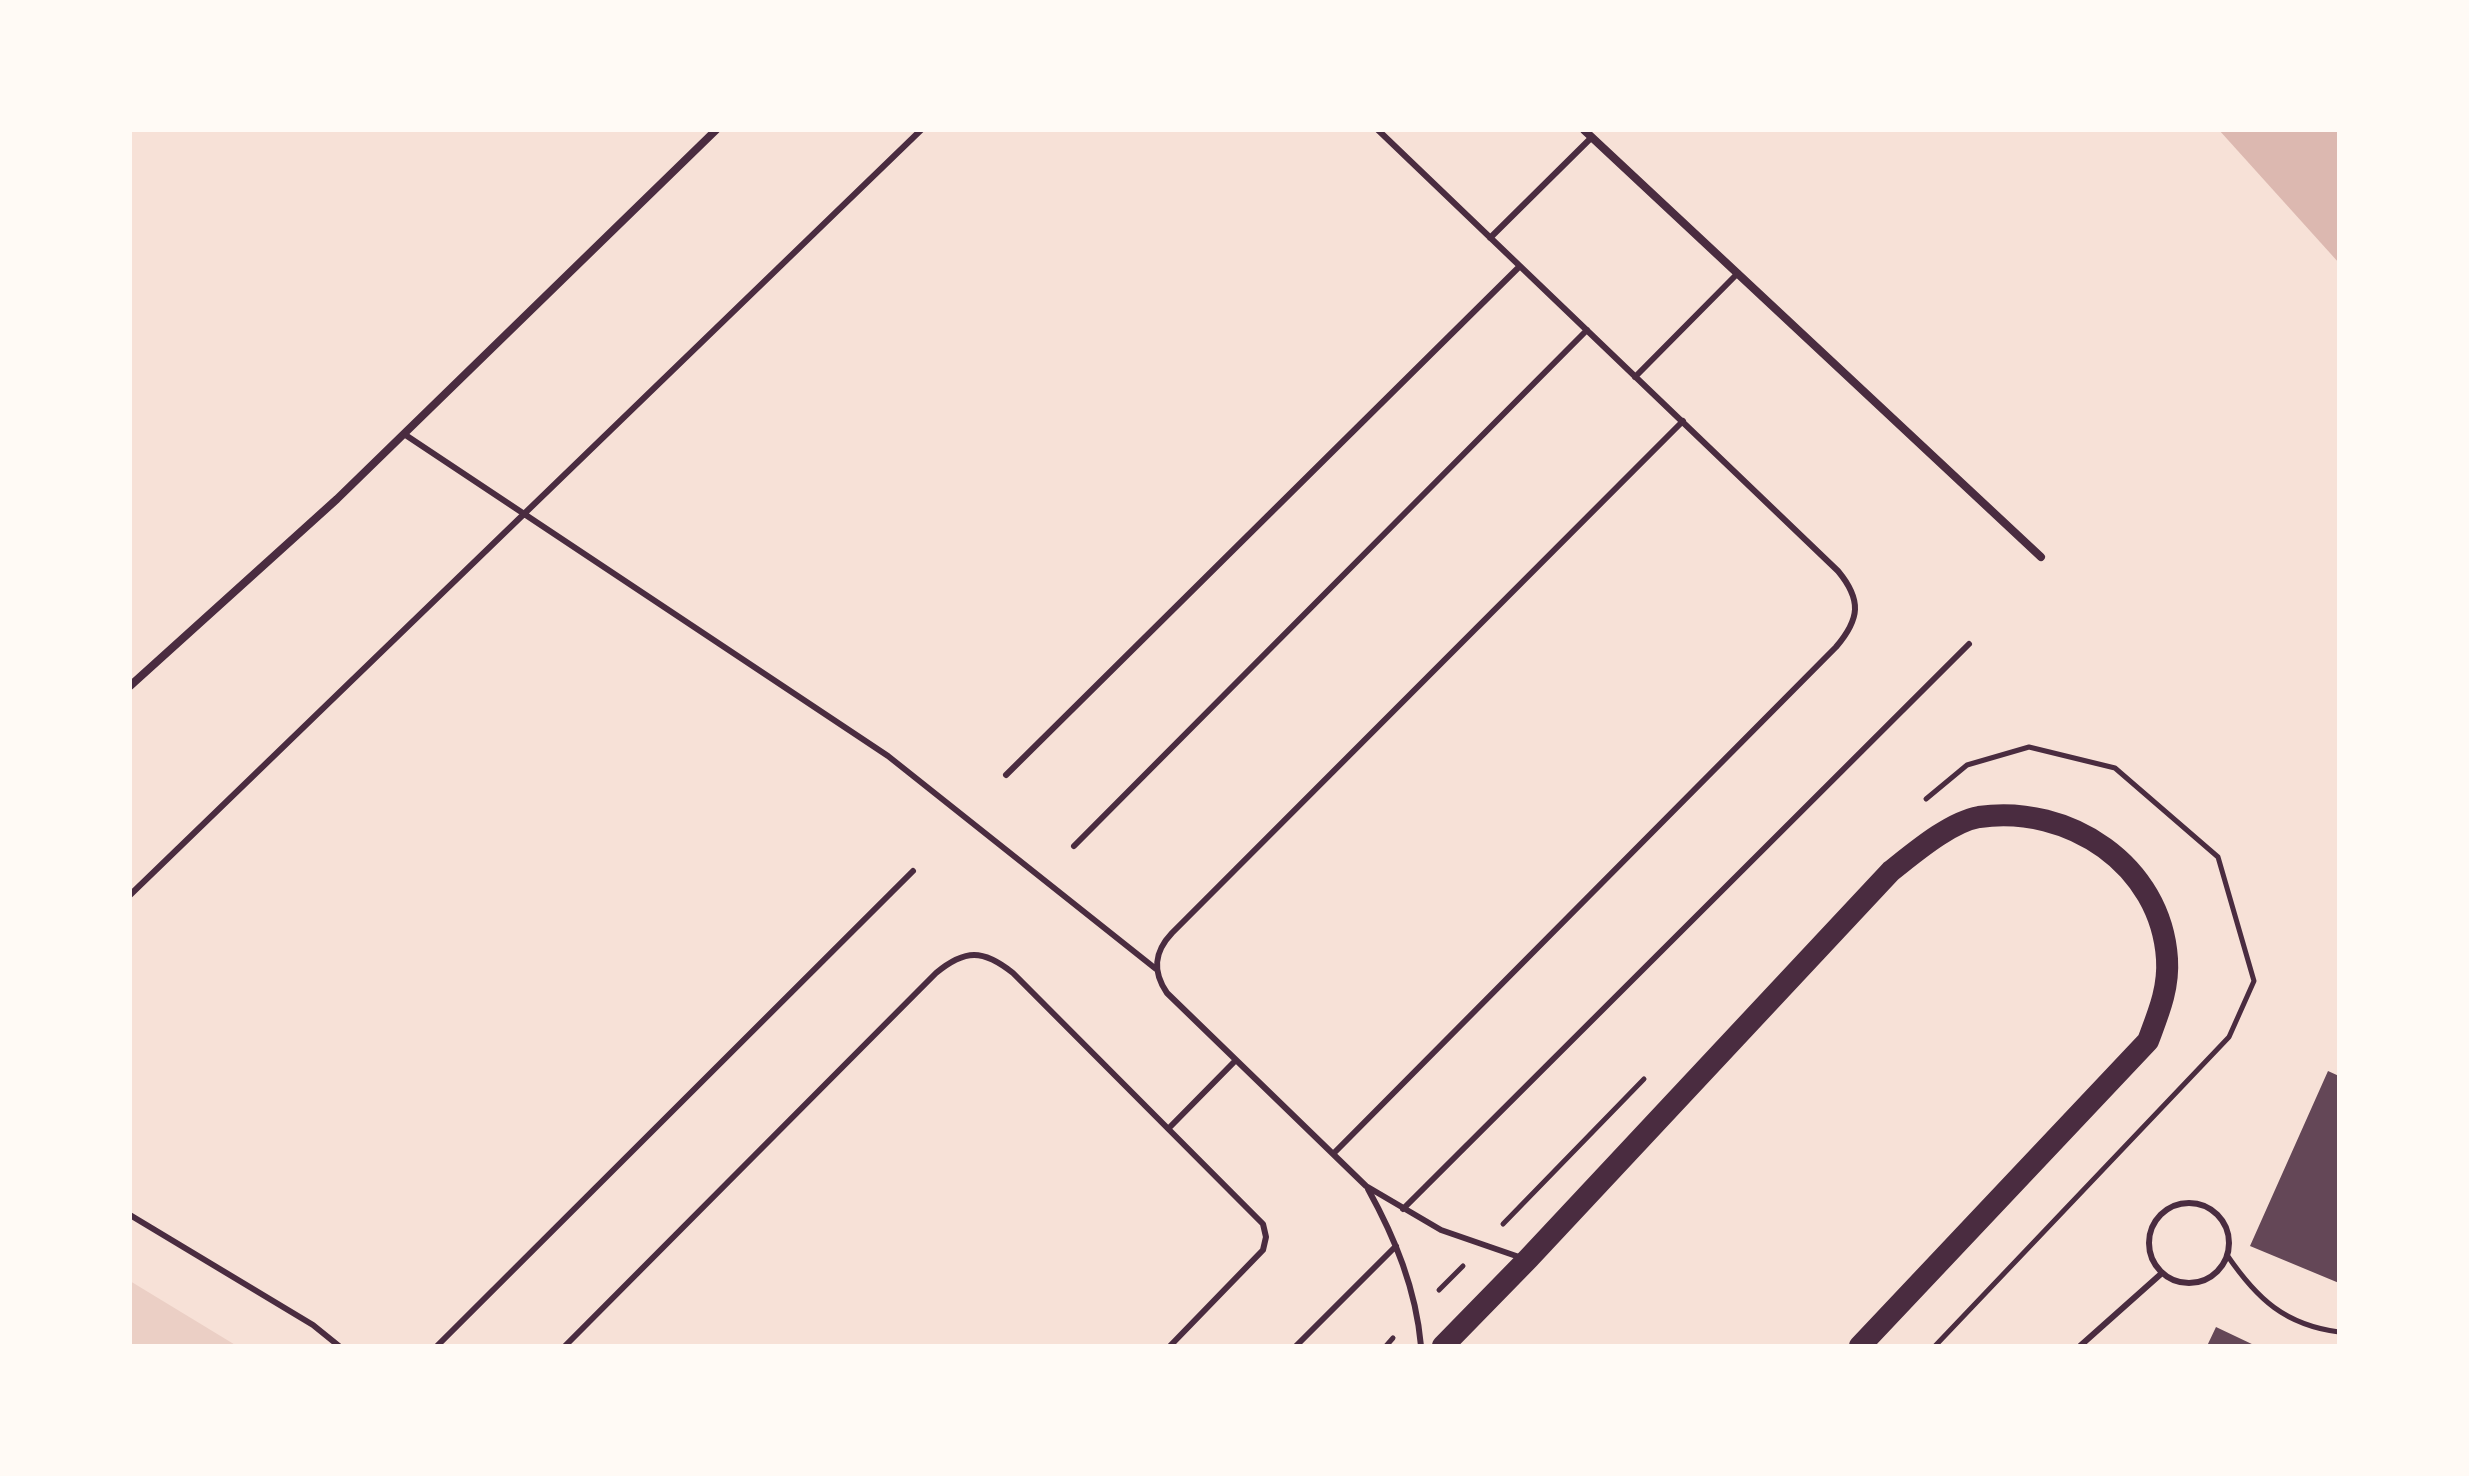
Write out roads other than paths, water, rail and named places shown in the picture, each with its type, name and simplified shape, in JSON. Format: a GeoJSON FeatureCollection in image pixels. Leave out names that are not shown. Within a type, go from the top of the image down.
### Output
{"type":"FeatureCollection","features":[{"type":"Feature","properties":{"kind":"highway"},"geometry":{"type":"LineString","coordinates":[[1443,1346],[1891,871],[1935,837],[1977,817],[2015,816],[2048,822],[2099,842],[2147,891],[2162,924],[2167,959],[2166,993],[2148,1041],[1860,1346]]}},
{"type":"Feature","properties":{"kind":"street"},"geometry":{"type":"LineString","coordinates":[[130,686],[337,499],[716,130]]}},
{"type":"Feature","properties":{"kind":"street"},"geometry":{"type":"LineString","coordinates":[[1584,130],[2041,557]]}},
{"type":"Feature","properties":{"kind":"lane"},"geometry":{"type":"LineString","coordinates":[[130,895],[921,130]]}},
{"type":"Feature","properties":{"kind":"lane"},"geometry":{"type":"LineString","coordinates":[[1333,1154],[1850,630],[1856,610],[1852,588],[1845,579],[1378,130]]}},
{"type":"Feature","properties":{"kind":"lane"},"geometry":{"type":"LineString","coordinates":[[1490,238],[1592,137]]}},
{"type":"Feature","properties":{"kind":"lane"},"geometry":{"type":"LineString","coordinates":[[1006,775],[1520,266]]}},
{"type":"Feature","properties":{"kind":"lane"},"geometry":{"type":"LineString","coordinates":[[1635,377],[1738,273]]}},
{"type":"Feature","properties":{"kind":"lane"},"geometry":{"type":"LineString","coordinates":[[1074,846],[1587,330]]}},
{"type":"Feature","properties":{"kind":"lane"},"geometry":{"type":"LineString","coordinates":[[1528,1259],[1441,1230],[1366,1186],[1167,993],[1159,982],[1157,955],[1163,943],[1683,421]]}},
{"type":"Feature","properties":{"kind":"lane"},"geometry":{"type":"LineString","coordinates":[[404,434],[888,756],[1156,969]]}},
{"type":"Feature","properties":{"kind":"lane"},"geometry":{"type":"LineString","coordinates":[[1403,1209],[1969,644]]}},
{"type":"Feature","properties":{"kind":"lane"},"geometry":{"type":"LineString","coordinates":[[437,1346],[913,871]]}},
{"type":"Feature","properties":{"kind":"lane"},"geometry":{"type":"LineString","coordinates":[[565,1346],[953,959],[974,953],[996,959],[1013,973],[1263,1224],[1266,1237],[1263,1250],[1255,1261],[1170,1346]]}},
{"type":"Feature","properties":{"kind":"lane"},"geometry":{"type":"LineString","coordinates":[[1169,1128],[1236,1060]]}},
{"type":"Feature","properties":{"kind":"lane"},"geometry":{"type":"LineString","coordinates":[[1366,1186],[1396,1246],[1416,1313],[1421,1346]]}},
{"type":"Feature","properties":{"kind":"lane"},"geometry":{"type":"LineString","coordinates":[[2198,1204],[2210,1209],[2220,1218],[2229,1242],[2221,1267],[2199,1282],[2174,1280],[2162,1273],[2149,1251],[2149,1237],[2154,1224],[2173,1207],[2198,1204]]}},
{"type":"Feature","properties":{"kind":"lane"},"geometry":{"type":"LineString","coordinates":[[130,1215],[313,1325],[339,1346]]}},
{"type":"Feature","properties":{"kind":"lane"},"geometry":{"type":"LineString","coordinates":[[1296,1346],[1396,1246]]}},
{"type":"Feature","properties":{"kind":"lane"},"geometry":{"type":"LineString","coordinates":[[2080,1346],[2162,1273]]}}]}
